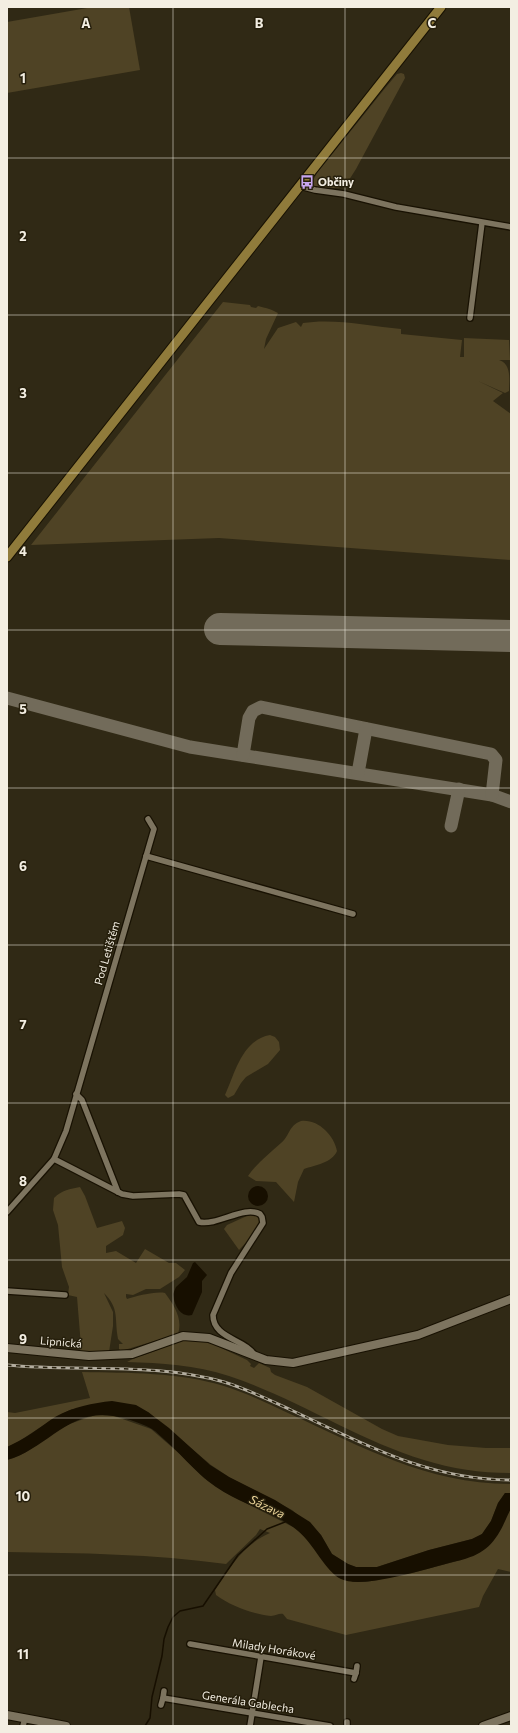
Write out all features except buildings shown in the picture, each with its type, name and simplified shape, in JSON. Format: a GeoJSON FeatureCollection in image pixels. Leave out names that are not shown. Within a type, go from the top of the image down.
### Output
{"type":"FeatureCollection","features":[{"type":"Feature","properties":{"kind":"main road"},"geometry":{"type":"LineString","coordinates":[[7,556],[441,7]]}},
{"type":"Feature","properties":{"kind":"street"},"geometry":{"type":"LineString","coordinates":[[300,186],[315,190],[344,194],[396,207],[511,228]]}},
{"type":"Feature","properties":{"kind":"street"},"geometry":{"type":"LineString","coordinates":[[470,318],[482,223]]}},
{"type":"Feature","properties":{"kind":"street","name":"Pod Letištěm"},"geometry":{"type":"LineString","coordinates":[[7,1212],[54,1159],[66,1130],[154,829],[148,819]]}},
{"type":"Feature","properties":{"kind":"street"},"geometry":{"type":"LineString","coordinates":[[146,856],[353,914]]}},
{"type":"Feature","properties":{"kind":"street"},"geometry":{"type":"LineString","coordinates":[[76,1094],[82,1100],[118,1192]]}},
{"type":"Feature","properties":{"kind":"street"},"geometry":{"type":"LineString","coordinates":[[54,1159],[118,1192],[133,1196],[184,1195],[197,1219],[203,1222],[209,1222],[251,1212],[260,1214],[263,1223],[231,1273],[212,1315],[218,1329],[252,1350],[255,1356]]}},
{"type":"Feature","properties":{"kind":"street"},"geometry":{"type":"LineString","coordinates":[[7,1291],[65,1295]]}},
{"type":"Feature","properties":{"kind":"street","name":"Lipnická"},"geometry":{"type":"LineString","coordinates":[[7,1348],[89,1356],[132,1354],[183,1336],[209,1338],[266,1360],[293,1363],[418,1336],[511,1299]]}},
{"type":"Feature","properties":{"kind":"street","name":"Milady Horákové"},"geometry":{"type":"LineString","coordinates":[[190,1644],[356,1673]]}},
{"type":"Feature","properties":{"kind":"street"},"geometry":{"type":"LineString","coordinates":[[250,1726],[262,1657]]}},
{"type":"Feature","properties":{"kind":"street"},"geometry":{"type":"LineString","coordinates":[[354,1679],[357,1666]]}},
{"type":"Feature","properties":{"kind":"street"},"geometry":{"type":"LineString","coordinates":[[161,1705],[164,1691]]}},
{"type":"Feature","properties":{"kind":"street","name":"Generála Gablecha"},"geometry":{"type":"LineString","coordinates":[[162,1698],[330,1726]]}},
{"type":"Feature","properties":{"kind":"street"},"geometry":{"type":"LineString","coordinates":[[7,1715],[24,1722],[66,1726]]}},
{"type":"Feature","properties":{"kind":"street"},"geometry":{"type":"LineString","coordinates":[[483,1726],[511,1716]]}},
{"type":"Feature","properties":{"kind":"shaded area"},"geometry":{"type":"Polygon","coordinates":[[[93,7],[129,7],[140,70],[7,93],[7,22],[93,7]]]}},
{"type":"Feature","properties":{"kind":"shaded area"},"geometry":{"type":"Polygon","coordinates":[[[397,74],[404,74],[405,78],[349,180],[339,188],[317,188],[310,186],[317,173],[386,87],[397,74]]]}},
{"type":"Feature","properties":{"kind":"shaded area"},"geometry":{"type":"Polygon","coordinates":[[[223,302],[250,305],[251,307],[256,308],[258,306],[278,313],[266,339],[264,349],[278,328],[296,322],[301,327],[303,323],[327,321],[352,323],[401,329],[401,334],[462,340],[460,357],[464,357],[464,338],[509,340],[510,360],[499,360],[506,365],[508,369],[509,391],[505,393],[478,381],[503,393],[493,401],[511,414],[511,560],[219,538],[31,545],[223,302]]]}},
{"type":"Feature","properties":{"kind":"shaded area"},"geometry":{"type":"Polygon","coordinates":[[[270,1035],[275,1037],[279,1042],[280,1050],[268,1064],[246,1077],[234,1095],[228,1098],[225,1095],[236,1068],[246,1050],[260,1038],[270,1035]]]}},
{"type":"Feature","properties":{"kind":"shaded area"},"geometry":{"type":"Polygon","coordinates":[[[301,1121],[307,1121],[319,1125],[324,1129],[332,1139],[337,1151],[335,1155],[327,1161],[304,1169],[298,1182],[294,1202],[276,1182],[256,1181],[248,1176],[259,1163],[284,1140],[291,1128],[301,1121]]]}},
{"type":"Feature","properties":{"kind":"shaded area"},"geometry":{"type":"Polygon","coordinates":[[[80,1187],[97,1228],[122,1221],[125,1228],[123,1235],[106,1246],[106,1253],[116,1251],[136,1263],[145,1249],[169,1263],[176,1263],[185,1270],[179,1277],[160,1289],[146,1289],[133,1295],[126,1294],[127,1299],[151,1293],[165,1293],[177,1312],[179,1323],[178,1334],[121,1351],[119,1349],[119,1344],[123,1344],[118,1339],[116,1314],[112,1304],[104,1293],[113,1312],[113,1326],[109,1352],[81,1353],[79,1347],[81,1346],[77,1297],[68,1295],[69,1287],[62,1267],[58,1225],[53,1210],[54,1198],[57,1195],[66,1190],[80,1187]]]}},
{"type":"Feature","properties":{"kind":"shaded area"},"geometry":{"type":"Polygon","coordinates":[[[249,1215],[256,1216],[261,1221],[253,1235],[239,1250],[224,1229],[227,1225],[249,1215]]]}},
{"type":"Feature","properties":{"kind":"shaded area"},"geometry":{"type":"Polygon","coordinates":[[[187,1339],[206,1341],[247,1360],[251,1364],[250,1366],[254,1368],[259,1363],[270,1368],[271,1372],[275,1375],[307,1387],[382,1429],[398,1436],[448,1445],[511,1448],[511,1473],[467,1470],[424,1460],[374,1441],[278,1395],[216,1372],[178,1365],[127,1362],[187,1339]]]}},
{"type":"Feature","properties":{"kind":"shaded area"},"geometry":{"type":"Polygon","coordinates":[[[82,1372],[154,1374],[207,1381],[256,1398],[396,1461],[451,1478],[511,1484],[511,1493],[505,1493],[498,1503],[491,1521],[482,1534],[472,1539],[429,1550],[377,1567],[356,1567],[332,1554],[321,1535],[292,1510],[229,1477],[211,1465],[148,1412],[72,1409],[56,1417],[18,1442],[7,1447],[7,1412],[15,1413],[90,1398],[82,1372]]]}},
{"type":"Feature","properties":{"kind":"shaded area"},"geometry":{"type":"Polygon","coordinates":[[[96,1415],[114,1416],[151,1429],[181,1455],[204,1478],[224,1492],[297,1529],[308,1540],[330,1570],[353,1582],[366,1582],[412,1573],[461,1560],[511,1509],[511,1572],[498,1569],[483,1596],[479,1607],[346,1635],[287,1619],[283,1614],[271,1616],[249,1611],[228,1603],[216,1595],[215,1590],[238,1557],[253,1543],[270,1533],[260,1529],[256,1535],[226,1564],[144,1556],[7,1552],[7,1460],[21,1455],[58,1430],[77,1421],[96,1415]]]}},
{"type":"Feature","properties":{"kind":"water"},"geometry":{"type":"Polygon","coordinates":[[[258,1186],[265,1189],[268,1196],[265,1203],[258,1206],[251,1203],[248,1196],[251,1189],[258,1186]]]}},
{"type":"Feature","properties":{"kind":"water"},"geometry":{"type":"Polygon","coordinates":[[[195,1262],[207,1275],[202,1281],[202,1292],[192,1315],[188,1315],[184,1314],[178,1309],[173,1294],[176,1287],[187,1277],[193,1263],[195,1262]]]}},
{"type":"Feature","properties":{"kind":"water","name":"Sázava"},"geometry":{"type":"Polygon","coordinates":[[[112,1401],[136,1405],[148,1412],[169,1428],[210,1465],[229,1477],[275,1500],[310,1522],[321,1535],[332,1554],[356,1567],[377,1567],[429,1550],[472,1539],[482,1534],[491,1521],[498,1503],[505,1493],[511,1493],[511,1508],[498,1535],[488,1547],[481,1552],[466,1558],[381,1580],[351,1582],[341,1579],[335,1575],[304,1536],[290,1525],[216,1487],[201,1475],[156,1432],[139,1423],[113,1416],[98,1415],[84,1418],[58,1431],[34,1448],[7,1460],[7,1447],[26,1437],[55,1417],[83,1406],[112,1401]]]}},
{"type":"Feature","properties":{"kind":"waterway","name":"Sázava"},"geometry":{"type":"LineString","coordinates":[[145,1726],[150,1718],[152,1697],[162,1656],[164,1639],[173,1617],[180,1611],[203,1606],[238,1555],[267,1529],[285,1522]]}},
{"type":"Feature","properties":{"kind":"taxiway"},"geometry":{"type":"LineString","coordinates":[[7,698],[190,747],[492,795],[511,802]]}},
{"type":"Feature","properties":{"kind":"taxiway"},"geometry":{"type":"LineString","coordinates":[[243,755],[249,718],[253,711],[261,707],[491,754],[496,760],[492,795]]}},
{"type":"Feature","properties":{"kind":"taxiway"},"geometry":{"type":"LineString","coordinates":[[358,773],[366,729]]}},
{"type":"Feature","properties":{"kind":"taxiway"},"geometry":{"type":"LineString","coordinates":[[451,826],[459,789]]}},
{"type":"Feature","properties":{"kind":"runway"},"geometry":{"type":"LineString","coordinates":[[220,629],[511,636]]}},
{"type":"Feature","properties":{"kind":"railway"},"geometry":{"type":"LineString","coordinates":[[7,1365],[144,1370],[198,1376],[224,1382],[250,1391],[371,1447],[424,1467],[452,1474],[511,1480]]}},
{"type":"Feature","properties":{"kind":"place","name":"Občiny"},"geometry":{"type":"Point","coordinates":[307,182]}}]}
